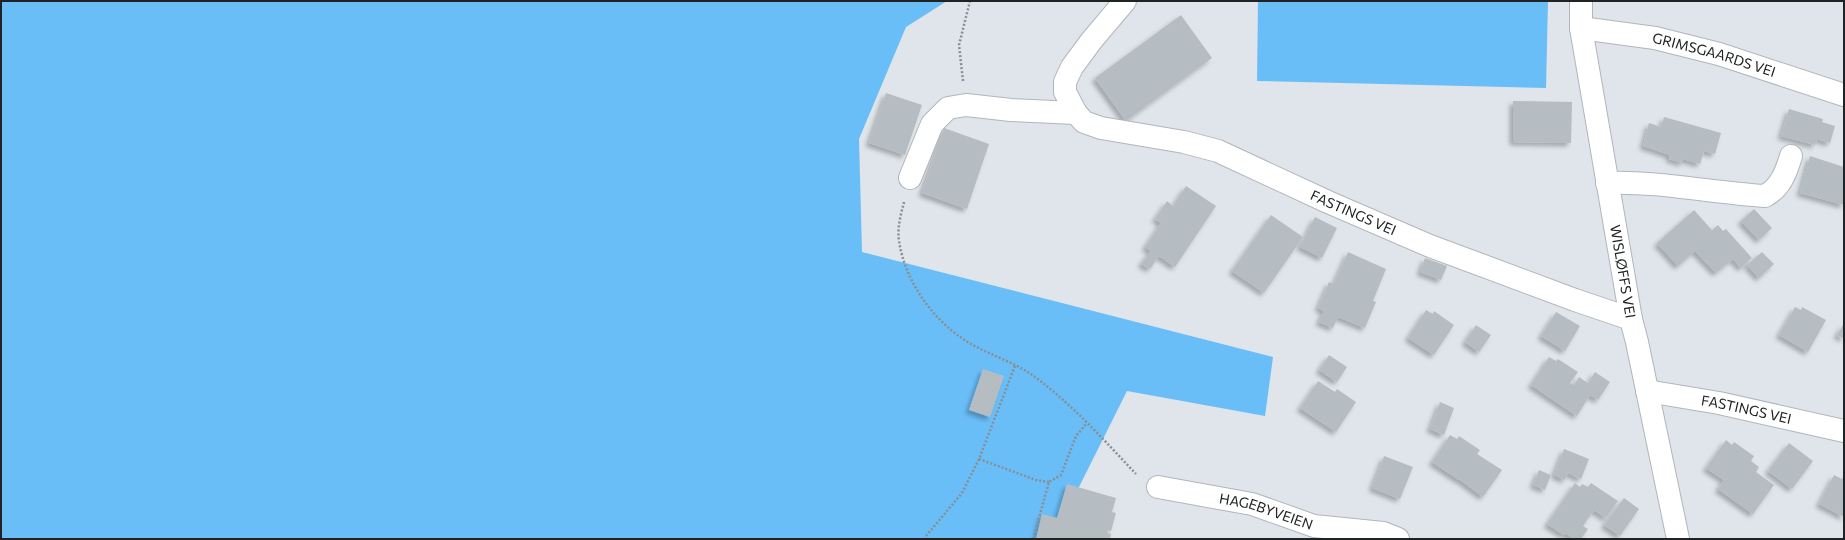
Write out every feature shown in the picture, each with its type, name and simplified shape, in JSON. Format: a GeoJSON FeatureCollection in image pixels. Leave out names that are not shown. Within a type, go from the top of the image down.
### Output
{"type":"FeatureCollection","features":[{"type":"Feature","properties":{"kind":"street"},"geometry":{"type":"LineString","coordinates":[[1076,113],[1065,92],[1065,82],[1072,67],[1092,40],[1125,1]]}},
{"type":"Feature","properties":{"kind":"street","name":"WISLØFFS VEI"},"geometry":{"type":"LineString","coordinates":[[1581,1],[1581,28],[1631,319],[1678,539]]}},
{"type":"Feature","properties":{"kind":"street","name":"GRIMSGAARDS VEI"},"geometry":{"type":"LineString","coordinates":[[1581,28],[1655,38],[1719,54],[1844,96]]}},
{"type":"Feature","properties":{"kind":"street"},"geometry":{"type":"LineString","coordinates":[[910,178],[932,124],[948,108],[966,105],[1011,110],[1076,113]]}},
{"type":"Feature","properties":{"kind":"street","name":"FASTINGS VEI"},"geometry":{"type":"LineString","coordinates":[[1076,113],[1084,122],[1101,128],[1184,142],[1218,151],[1328,202],[1430,246],[1575,300],[1631,319]]}},
{"type":"Feature","properties":{"kind":"street"},"geometry":{"type":"LineString","coordinates":[[1607,183],[1636,182],[1764,196],[1771,192],[1781,182],[1791,156]]}},
{"type":"Feature","properties":{"kind":"street","name":"FASTINGS VEI"},"geometry":{"type":"LineString","coordinates":[[1647,391],[1719,403],[1844,432]]}},
{"type":"Feature","properties":{"kind":"street","name":"HAGEBYVEIEN"},"geometry":{"type":"LineString","coordinates":[[1158,487],[1252,504],[1314,526],[1383,534],[1398,539]]}},
{"type":"Feature","properties":{"kind":"path"},"geometry":{"type":"LineString","coordinates":[[966,105],[959,44],[970,1]]}},
{"type":"Feature","properties":{"kind":"path"},"geometry":{"type":"LineString","coordinates":[[910,178],[900,219],[898,240],[913,284],[928,306],[946,325],[965,340],[1030,374],[1041,382],[1087,423],[1144,482],[1158,487]]}},
{"type":"Feature","properties":{"kind":"path"},"geometry":{"type":"LineString","coordinates":[[926,536],[962,493],[979,459],[1015,366]]}},
{"type":"Feature","properties":{"kind":"path"},"geometry":{"type":"LineString","coordinates":[[979,459],[1036,480],[1049,482],[1061,475],[1076,436],[1087,423]]}},
{"type":"Feature","properties":{"kind":"path"},"geometry":{"type":"LineString","coordinates":[[1034,539],[1049,482]]}},
{"type":"Feature","properties":{"kind":"shaded area"},"geometry":{"type":"Polygon","coordinates":[[[1,1],[947,1],[906,27],[859,139],[862,252],[1273,357],[1265,416],[1127,391],[1053,539],[1,539],[1,1]]]}},
{"type":"Feature","properties":{"kind":"shaded area"},"geometry":{"type":"Polygon","coordinates":[[[1258,1],[1548,1],[1546,88],[1257,81],[1258,1]]]}},
{"type":"Feature","properties":{"kind":"building"},"geometry":{"type":"Polygon","coordinates":[[[1181,15],[1212,58],[1126,121],[1095,78],[1181,15]]]}},
{"type":"Feature","properties":{"kind":"building"},"geometry":{"type":"Polygon","coordinates":[[[886,93],[922,105],[905,155],[869,143],[886,93]]]}},
{"type":"Feature","properties":{"kind":"building"},"geometry":{"type":"Polygon","coordinates":[[[1513,101],[1572,102],[1571,143],[1513,142],[1513,101]]]}},
{"type":"Feature","properties":{"kind":"building"},"geometry":{"type":"Polygon","coordinates":[[[1789,109],[1823,119],[1822,122],[1835,126],[1830,143],[1817,139],[1815,145],[1781,136],[1789,109]]]}},
{"type":"Feature","properties":{"kind":"building"},"geometry":{"type":"Polygon","coordinates":[[[1664,117],[1721,133],[1715,154],[1704,151],[1700,164],[1683,159],[1683,163],[1669,159],[1670,155],[1643,146],[1649,123],[1661,127],[1664,117]]]}},
{"type":"Feature","properties":{"kind":"building"},"geometry":{"type":"Polygon","coordinates":[[[944,128],[989,144],[967,209],[922,193],[944,128]]]}},
{"type":"Feature","properties":{"kind":"building"},"geometry":{"type":"Polygon","coordinates":[[[1810,156],[1844,167],[1844,205],[1800,193],[1810,156]]]}},
{"type":"Feature","properties":{"kind":"building"},"geometry":{"type":"Polygon","coordinates":[[[1186,186],[1216,206],[1175,267],[1159,256],[1150,269],[1141,264],[1151,251],[1145,247],[1161,223],[1155,219],[1167,201],[1173,206],[1186,186]]]}},
{"type":"Feature","properties":{"kind":"building"},"geometry":{"type":"Polygon","coordinates":[[[1754,209],[1772,228],[1759,240],[1741,221],[1754,209]]]}},
{"type":"Feature","properties":{"kind":"building"},"geometry":{"type":"Polygon","coordinates":[[[1694,210],[1712,230],[1718,225],[1723,231],[1726,229],[1752,258],[1741,268],[1733,259],[1716,273],[1695,251],[1678,266],[1657,243],[1694,210]]]}},
{"type":"Feature","properties":{"kind":"building"},"geometry":{"type":"Polygon","coordinates":[[[1271,215],[1303,237],[1264,293],[1232,271],[1271,215]]]}},
{"type":"Feature","properties":{"kind":"building"},"geometry":{"type":"Polygon","coordinates":[[[1315,217],[1337,228],[1322,258],[1300,247],[1315,217]]]}},
{"type":"Feature","properties":{"kind":"building"},"geometry":{"type":"Polygon","coordinates":[[[1348,252],[1386,269],[1373,301],[1376,302],[1365,328],[1338,317],[1333,328],[1319,322],[1324,311],[1318,308],[1329,282],[1334,284],[1348,252]]]}},
{"type":"Feature","properties":{"kind":"building"},"geometry":{"type":"Polygon","coordinates":[[[1762,252],[1774,264],[1759,278],[1747,265],[1762,252]]]}},
{"type":"Feature","properties":{"kind":"building"},"geometry":{"type":"Polygon","coordinates":[[[1425,258],[1447,266],[1441,280],[1420,272],[1425,258]]]}},
{"type":"Feature","properties":{"kind":"building"},"geometry":{"type":"Polygon","coordinates":[[[1795,307],[1801,310],[1802,307],[1826,320],[1808,352],[1779,335],[1795,307]]]}},
{"type":"Feature","properties":{"kind":"building"},"geometry":{"type":"Polygon","coordinates":[[[1426,310],[1433,314],[1434,311],[1454,325],[1434,355],[1408,338],[1426,310]]]}},
{"type":"Feature","properties":{"kind":"building"},"geometry":{"type":"Polygon","coordinates":[[[1556,312],[1580,326],[1565,351],[1541,336],[1556,312]]]}},
{"type":"Feature","properties":{"kind":"building"},"geometry":{"type":"Polygon","coordinates":[[[1844,323],[1844,339],[1837,335],[1844,323]]]}},
{"type":"Feature","properties":{"kind":"building"},"geometry":{"type":"Polygon","coordinates":[[[1476,325],[1491,335],[1479,352],[1465,342],[1476,325]]]}},
{"type":"Feature","properties":{"kind":"building"},"geometry":{"type":"Polygon","coordinates":[[[1329,355],[1347,367],[1337,382],[1319,370],[1329,355]]]}},
{"type":"Feature","properties":{"kind":"building"},"geometry":{"type":"Polygon","coordinates":[[[1549,357],[1556,361],[1558,359],[1578,372],[1570,383],[1574,385],[1579,377],[1588,383],[1595,372],[1610,382],[1598,400],[1590,395],[1577,416],[1531,385],[1549,357]]]}},
{"type":"Feature","properties":{"kind":"building"},"geometry":{"type":"Polygon","coordinates":[[[983,369],[1004,376],[990,417],[969,410],[983,369]]]}},
{"type":"Feature","properties":{"kind":"building"},"geometry":{"type":"Polygon","coordinates":[[[1318,381],[1335,392],[1337,389],[1356,402],[1336,432],[1300,408],[1318,381]]]}},
{"type":"Feature","properties":{"kind":"building"},"geometry":{"type":"Polygon","coordinates":[[[1440,402],[1454,408],[1444,435],[1430,429],[1440,402]]]}},
{"type":"Feature","properties":{"kind":"building"},"geometry":{"type":"Polygon","coordinates":[[[1450,435],[1457,439],[1459,436],[1480,450],[1477,454],[1502,470],[1483,497],[1459,479],[1432,462],[1450,435]]]}},
{"type":"Feature","properties":{"kind":"building"},"geometry":{"type":"Polygon","coordinates":[[[1726,440],[1732,445],[1734,442],[1754,456],[1751,461],[1759,467],[1756,472],[1774,485],[1753,514],[1718,489],[1724,480],[1706,468],[1726,440]]]}},
{"type":"Feature","properties":{"kind":"building"},"geometry":{"type":"Polygon","coordinates":[[[1789,443],[1813,461],[1792,489],[1768,471],[1789,443]]]}},
{"type":"Feature","properties":{"kind":"building"},"geometry":{"type":"Polygon","coordinates":[[[1564,449],[1589,459],[1581,479],[1568,473],[1565,480],[1554,475],[1564,449]]]}},
{"type":"Feature","properties":{"kind":"building"},"geometry":{"type":"Polygon","coordinates":[[[1384,456],[1413,467],[1400,499],[1372,488],[1384,456]]]}},
{"type":"Feature","properties":{"kind":"building"},"geometry":{"type":"Polygon","coordinates":[[[1539,470],[1551,475],[1545,490],[1533,485],[1539,470]]]}},
{"type":"Feature","properties":{"kind":"building"},"geometry":{"type":"Polygon","coordinates":[[[1834,475],[1842,479],[1844,476],[1844,517],[1819,504],[1834,475]]]}},
{"type":"Feature","properties":{"kind":"building"},"geometry":{"type":"Polygon","coordinates":[[[1575,483],[1580,487],[1582,484],[1588,487],[1591,483],[1618,501],[1606,518],[1594,510],[1583,526],[1588,529],[1581,539],[1574,539],[1565,533],[1564,535],[1547,524],[1575,483]]]}},
{"type":"Feature","properties":{"kind":"building"},"geometry":{"type":"Polygon","coordinates":[[[1067,484],[1116,498],[1112,512],[1116,513],[1111,531],[1107,530],[1107,533],[1111,534],[1110,539],[1036,539],[1042,514],[1057,518],[1067,484]]]}},
{"type":"Feature","properties":{"kind":"building"},"geometry":{"type":"Polygon","coordinates":[[[1624,498],[1639,509],[1620,536],[1604,525],[1624,498]]]}}]}
